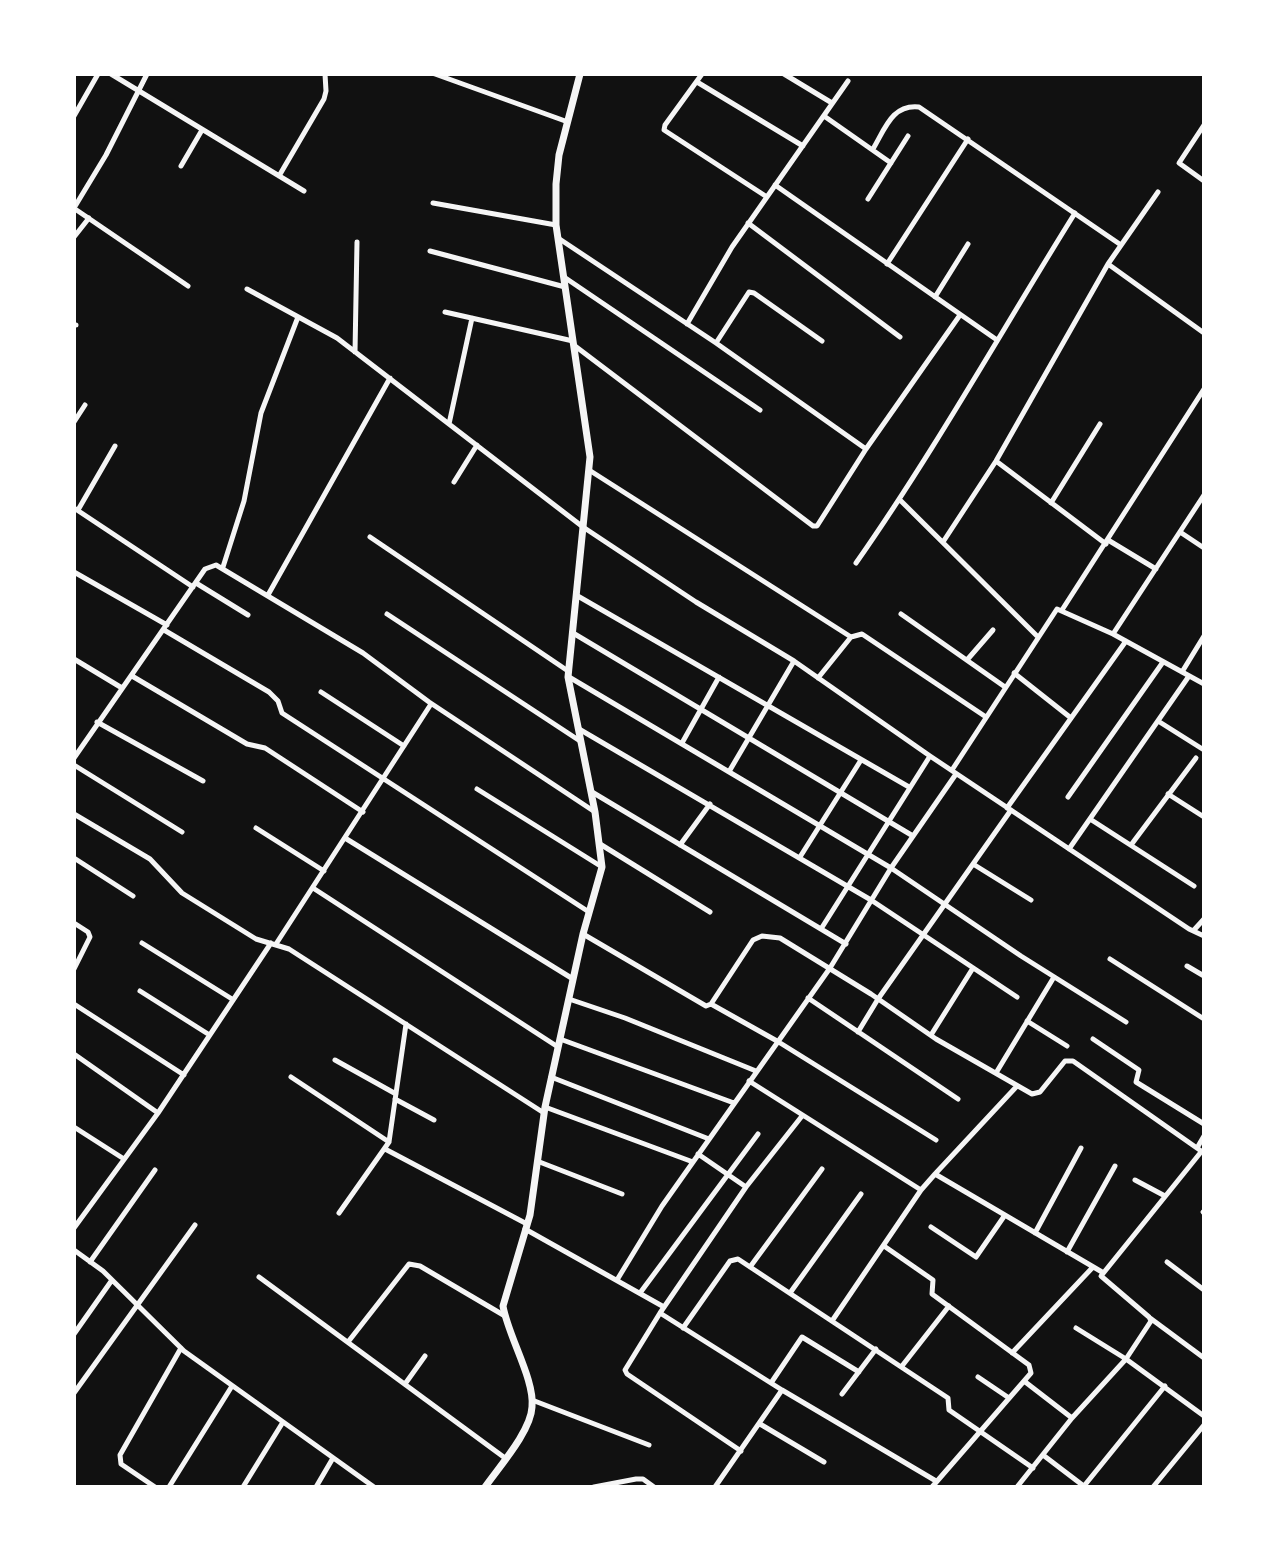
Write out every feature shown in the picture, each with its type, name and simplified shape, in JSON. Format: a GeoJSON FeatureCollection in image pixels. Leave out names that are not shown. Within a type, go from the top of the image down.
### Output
{"type":"FeatureCollection","features":[{"type":"Feature","properties":{"kind":"main road"},"geometry":{"type":"LineString","coordinates":[[485,1487],[522,1434],[533,1409],[503,1306],[526,1226],[544,1110],[583,934],[602,867],[595,812],[568,674],[590,457],[556,225],[559,155],[580,74]]}},
{"type":"Feature","properties":{"kind":"street"},"geometry":{"type":"LineString","coordinates":[[74,116],[98,74]]}},
{"type":"Feature","properties":{"kind":"street"},"geometry":{"type":"LineString","coordinates":[[111,74],[304,191]]}},
{"type":"Feature","properties":{"kind":"street"},"geometry":{"type":"LineString","coordinates":[[147,74],[106,155],[74,208],[188,286]]}},
{"type":"Feature","properties":{"kind":"street"},"geometry":{"type":"LineString","coordinates":[[279,176],[324,99],[325,74]]}},
{"type":"Feature","properties":{"kind":"street"},"geometry":{"type":"LineString","coordinates":[[435,74],[568,122]]}},
{"type":"Feature","properties":{"kind":"street"},"geometry":{"type":"LineString","coordinates":[[702,74],[664,130],[767,197]]}},
{"type":"Feature","properties":{"kind":"street"},"geometry":{"type":"LineString","coordinates":[[784,74],[832,103]]}},
{"type":"Feature","properties":{"kind":"street"},"geometry":{"type":"LineString","coordinates":[[687,324],[748,223],[848,81]]}},
{"type":"Feature","properties":{"kind":"street"},"geometry":{"type":"LineString","coordinates":[[697,82],[803,146]]}},
{"type":"Feature","properties":{"kind":"street"},"geometry":{"type":"LineString","coordinates":[[873,149],[894,113],[912,106],[925,109],[1121,245]]}},
{"type":"Feature","properties":{"kind":"street"},"geometry":{"type":"LineString","coordinates":[[824,116],[891,163]]}},
{"type":"Feature","properties":{"kind":"street"},"geometry":{"type":"LineString","coordinates":[[1204,125],[1179,163],[1204,180]]}},
{"type":"Feature","properties":{"kind":"street"},"geometry":{"type":"LineString","coordinates":[[181,166],[202,130]]}},
{"type":"Feature","properties":{"kind":"street"},"geometry":{"type":"LineString","coordinates":[[868,199],[908,136]]}},
{"type":"Feature","properties":{"kind":"street"},"geometry":{"type":"LineString","coordinates":[[887,264],[968,139]]}},
{"type":"Feature","properties":{"kind":"street"},"geometry":{"type":"LineString","coordinates":[[775,185],[997,340]]}},
{"type":"Feature","properties":{"kind":"street"},"geometry":{"type":"LineString","coordinates":[[943,542],[996,461],[1108,264],[1158,192]]}},
{"type":"Feature","properties":{"kind":"street"},"geometry":{"type":"LineString","coordinates":[[433,203],[556,225]]}},
{"type":"Feature","properties":{"kind":"street"},"geometry":{"type":"LineString","coordinates":[[856,563],[949,424],[1075,213]]}},
{"type":"Feature","properties":{"kind":"street"},"geometry":{"type":"LineString","coordinates":[[74,237],[89,218]]}},
{"type":"Feature","properties":{"kind":"street"},"geometry":{"type":"LineString","coordinates":[[748,223],[900,337]]}},
{"type":"Feature","properties":{"kind":"street"},"geometry":{"type":"LineString","coordinates":[[558,238],[716,343],[866,449]]}},
{"type":"Feature","properties":{"kind":"street"},"geometry":{"type":"LineString","coordinates":[[355,352],[357,242]]}},
{"type":"Feature","properties":{"kind":"street"},"geometry":{"type":"LineString","coordinates":[[935,297],[968,244]]}},
{"type":"Feature","properties":{"kind":"street"},"geometry":{"type":"LineString","coordinates":[[430,251],[565,287]]}},
{"type":"Feature","properties":{"kind":"street"},"geometry":{"type":"LineString","coordinates":[[1108,264],[1204,333]]}},
{"type":"Feature","properties":{"kind":"street"},"geometry":{"type":"LineString","coordinates":[[563,277],[760,410]]}},
{"type":"Feature","properties":{"kind":"street"},"geometry":{"type":"LineString","coordinates":[[247,289],[355,352],[583,527],[696,602],[794,661],[1009,809],[1204,936]]}},
{"type":"Feature","properties":{"kind":"street"},"geometry":{"type":"LineString","coordinates":[[716,343],[749,292],[822,341]]}},
{"type":"Feature","properties":{"kind":"street"},"geometry":{"type":"LineString","coordinates":[[445,312],[573,343],[813,526],[820,524],[866,449],[960,315]]}},
{"type":"Feature","properties":{"kind":"street"},"geometry":{"type":"LineString","coordinates":[[223,567],[244,501],[261,413],[298,317]]}},
{"type":"Feature","properties":{"kind":"street"},"geometry":{"type":"LineString","coordinates":[[449,424],[472,318]]}},
{"type":"Feature","properties":{"kind":"street"},"geometry":{"type":"LineString","coordinates":[[268,595],[390,378]]}},
{"type":"Feature","properties":{"kind":"street"},"geometry":{"type":"LineString","coordinates":[[1062,610],[1203,393]]}},
{"type":"Feature","properties":{"kind":"street"},"geometry":{"type":"LineString","coordinates":[[74,422],[85,405]]}},
{"type":"Feature","properties":{"kind":"street"},"geometry":{"type":"LineString","coordinates":[[1051,503],[1100,424]]}},
{"type":"Feature","properties":{"kind":"street"},"geometry":{"type":"LineString","coordinates":[[454,482],[477,445]]}},
{"type":"Feature","properties":{"kind":"street"},"geometry":{"type":"LineString","coordinates":[[115,446],[76,509],[248,615]]}},
{"type":"Feature","properties":{"kind":"street"},"geometry":{"type":"LineString","coordinates":[[996,461],[1107,542],[1156,569]]}},
{"type":"Feature","properties":{"kind":"street"},"geometry":{"type":"LineString","coordinates":[[589,470],[851,637]]}},
{"type":"Feature","properties":{"kind":"street"},"geometry":{"type":"LineString","coordinates":[[900,500],[1037,636]]}},
{"type":"Feature","properties":{"kind":"street"},"geometry":{"type":"LineString","coordinates":[[1113,634],[1203,500]]}},
{"type":"Feature","properties":{"kind":"street"},"geometry":{"type":"LineString","coordinates":[[1180,532],[1204,548]]}},
{"type":"Feature","properties":{"kind":"street"},"geometry":{"type":"LineString","coordinates":[[370,537],[568,674],[891,868],[1126,1022]]}},
{"type":"Feature","properties":{"kind":"street"},"geometry":{"type":"LineString","coordinates":[[74,758],[195,585],[210,566],[223,567],[363,653],[431,704],[595,812]]}},
{"type":"Feature","properties":{"kind":"street"},"geometry":{"type":"LineString","coordinates":[[74,572],[269,692],[278,701],[282,713],[589,912]]}},
{"type":"Feature","properties":{"kind":"street"},"geometry":{"type":"LineString","coordinates":[[576,595],[909,787]]}},
{"type":"Feature","properties":{"kind":"street"},"geometry":{"type":"LineString","coordinates":[[617,1280],[662,1206],[846,944],[1054,611],[1062,610],[1113,634],[1204,684]]}},
{"type":"Feature","properties":{"kind":"street"},"geometry":{"type":"LineString","coordinates":[[387,614],[581,742]]}},
{"type":"Feature","properties":{"kind":"street"},"geometry":{"type":"LineString","coordinates":[[901,614],[1005,687]]}},
{"type":"Feature","properties":{"kind":"street"},"geometry":{"type":"LineString","coordinates":[[967,660],[993,630]]}},
{"type":"Feature","properties":{"kind":"street"},"geometry":{"type":"LineString","coordinates":[[572,632],[913,836]]}},
{"type":"Feature","properties":{"kind":"street"},"geometry":{"type":"LineString","coordinates":[[818,678],[851,637],[856,634],[867,636],[986,717]]}},
{"type":"Feature","properties":{"kind":"street"},"geometry":{"type":"LineString","coordinates":[[1182,672],[1204,636]]}},
{"type":"Feature","properties":{"kind":"street"},"geometry":{"type":"LineString","coordinates":[[858,1032],[1126,641]]}},
{"type":"Feature","properties":{"kind":"street"},"geometry":{"type":"LineString","coordinates":[[74,659],[122,688]]}},
{"type":"Feature","properties":{"kind":"street"},"geometry":{"type":"LineString","coordinates":[[730,770],[794,661]]}},
{"type":"Feature","properties":{"kind":"street"},"geometry":{"type":"LineString","coordinates":[[1068,797],[1163,662]]}},
{"type":"Feature","properties":{"kind":"street"},"geometry":{"type":"LineString","coordinates":[[1014,673],[1071,718]]}},
{"type":"Feature","properties":{"kind":"street"},"geometry":{"type":"LineString","coordinates":[[132,676],[247,744],[265,748],[363,812]]}},
{"type":"Feature","properties":{"kind":"street"},"geometry":{"type":"LineString","coordinates":[[1069,849],[1189,676]]}},
{"type":"Feature","properties":{"kind":"street"},"geometry":{"type":"LineString","coordinates":[[682,743],[719,677]]}},
{"type":"Feature","properties":{"kind":"street"},"geometry":{"type":"LineString","coordinates":[[321,692],[404,746]]}},
{"type":"Feature","properties":{"kind":"street"},"geometry":{"type":"LineString","coordinates":[[74,1228],[158,1113],[232,999],[313,888],[431,704]]}},
{"type":"Feature","properties":{"kind":"street"},"geometry":{"type":"LineString","coordinates":[[1158,721],[1204,750]]}},
{"type":"Feature","properties":{"kind":"street"},"geometry":{"type":"LineString","coordinates":[[97,722],[203,781]]}},
{"type":"Feature","properties":{"kind":"street"},"geometry":{"type":"LineString","coordinates":[[578,729],[871,900],[1017,997]]}},
{"type":"Feature","properties":{"kind":"street"},"geometry":{"type":"LineString","coordinates":[[821,929],[930,756]]}},
{"type":"Feature","properties":{"kind":"street"},"geometry":{"type":"LineString","coordinates":[[1131,845],[1196,758]]}},
{"type":"Feature","properties":{"kind":"street"},"geometry":{"type":"LineString","coordinates":[[800,857],[861,760]]}},
{"type":"Feature","properties":{"kind":"street"},"geometry":{"type":"LineString","coordinates":[[74,765],[182,832]]}},
{"type":"Feature","properties":{"kind":"street"},"geometry":{"type":"LineString","coordinates":[[477,789],[602,867]]}},
{"type":"Feature","properties":{"kind":"street"},"geometry":{"type":"LineString","coordinates":[[591,792],[846,944]]}},
{"type":"Feature","properties":{"kind":"street"},"geometry":{"type":"LineString","coordinates":[[1168,794],[1204,817]]}},
{"type":"Feature","properties":{"kind":"street"},"geometry":{"type":"LineString","coordinates":[[679,845],[710,804]]}},
{"type":"Feature","properties":{"kind":"street"},"geometry":{"type":"LineString","coordinates":[[74,814],[150,859],[182,893],[256,939],[289,949],[544,1110],[693,1162]]}},
{"type":"Feature","properties":{"kind":"street"},"geometry":{"type":"LineString","coordinates":[[1090,819],[1194,886]]}},
{"type":"Feature","properties":{"kind":"street"},"geometry":{"type":"LineString","coordinates":[[256,828],[324,871]]}},
{"type":"Feature","properties":{"kind":"street"},"geometry":{"type":"LineString","coordinates":[[345,838],[573,979]]}},
{"type":"Feature","properties":{"kind":"street"},"geometry":{"type":"LineString","coordinates":[[600,844],[710,912]]}},
{"type":"Feature","properties":{"kind":"street"},"geometry":{"type":"LineString","coordinates":[[74,858],[133,896]]}},
{"type":"Feature","properties":{"kind":"street"},"geometry":{"type":"LineString","coordinates":[[973,864],[1031,900]]}},
{"type":"Feature","properties":{"kind":"street"},"geometry":{"type":"LineString","coordinates":[[313,888],[559,1043],[734,1103]]}},
{"type":"Feature","properties":{"kind":"street"},"geometry":{"type":"LineString","coordinates":[[1194,930],[1204,919]]}},
{"type":"Feature","properties":{"kind":"street"},"geometry":{"type":"LineString","coordinates":[[74,923],[88,932],[90,937],[74,969]]}},
{"type":"Feature","properties":{"kind":"street"},"geometry":{"type":"LineString","coordinates":[[583,934],[702,1005],[711,1004],[777,1041],[936,1140]]}},
{"type":"Feature","properties":{"kind":"street"},"geometry":{"type":"LineString","coordinates":[[711,1004],[753,940],[762,936],[780,938],[1017,1086],[1036,1095],[1065,1061],[1073,1061],[1201,1151]]}},
{"type":"Feature","properties":{"kind":"street"},"geometry":{"type":"LineString","coordinates":[[142,943],[232,999]]}},
{"type":"Feature","properties":{"kind":"street"},"geometry":{"type":"LineString","coordinates":[[1110,959],[1204,1019]]}},
{"type":"Feature","properties":{"kind":"street"},"geometry":{"type":"LineString","coordinates":[[1187,966],[1204,976]]}},
{"type":"Feature","properties":{"kind":"street"},"geometry":{"type":"LineString","coordinates":[[931,1035],[973,968]]}},
{"type":"Feature","properties":{"kind":"street"},"geometry":{"type":"LineString","coordinates":[[996,1073],[1054,977]]}},
{"type":"Feature","properties":{"kind":"street"},"geometry":{"type":"LineString","coordinates":[[140,991],[208,1034]]}},
{"type":"Feature","properties":{"kind":"street"},"geometry":{"type":"LineString","coordinates":[[808,998],[958,1099]]}},
{"type":"Feature","properties":{"kind":"street"},"geometry":{"type":"LineString","coordinates":[[569,999],[756,1071]]}},
{"type":"Feature","properties":{"kind":"street"},"geometry":{"type":"LineString","coordinates":[[74,1004],[184,1075]]}},
{"type":"Feature","properties":{"kind":"street"},"geometry":{"type":"LineString","coordinates":[[1027,1021],[1067,1046]]}},
{"type":"Feature","properties":{"kind":"street"},"geometry":{"type":"LineString","coordinates":[[339,1213],[389,1142],[406,1024]]}},
{"type":"Feature","properties":{"kind":"street"},"geometry":{"type":"LineString","coordinates":[[1093,1039],[1139,1070],[1136,1082],[1204,1124]]}},
{"type":"Feature","properties":{"kind":"street"},"geometry":{"type":"LineString","coordinates":[[74,1054],[158,1113]]}},
{"type":"Feature","properties":{"kind":"street"},"geometry":{"type":"LineString","coordinates":[[335,1060],[434,1120]]}},
{"type":"Feature","properties":{"kind":"street"},"geometry":{"type":"LineString","coordinates":[[291,1077],[389,1142]]}},
{"type":"Feature","properties":{"kind":"street"},"geometry":{"type":"LineString","coordinates":[[551,1077],[709,1139]]}},
{"type":"Feature","properties":{"kind":"street"},"geometry":{"type":"LineString","coordinates":[[749,1081],[921,1190]]}},
{"type":"Feature","properties":{"kind":"street"},"geometry":{"type":"LineString","coordinates":[[832,1321],[921,1190],[1017,1086]]}},
{"type":"Feature","properties":{"kind":"street"},"geometry":{"type":"LineString","coordinates":[[741,1451],[627,1374],[626,1365],[746,1187],[802,1116]]}},
{"type":"Feature","properties":{"kind":"street"},"geometry":{"type":"LineString","coordinates":[[74,1127],[124,1159]]}},
{"type":"Feature","properties":{"kind":"street"},"geometry":{"type":"LineString","coordinates":[[640,1293],[758,1134]]}},
{"type":"Feature","properties":{"kind":"street"},"geometry":{"type":"LineString","coordinates":[[1204,1136],[1201,1151],[1102,1272],[1103,1280],[1204,1358]]}},
{"type":"Feature","properties":{"kind":"street"},"geometry":{"type":"LineString","coordinates":[[1035,1233],[1081,1148]]}},
{"type":"Feature","properties":{"kind":"street"},"geometry":{"type":"LineString","coordinates":[[385,1149],[640,1293],[683,1328],[934,1484],[1032,1369],[931,1292],[933,1280],[884,1246]]}},
{"type":"Feature","properties":{"kind":"street"},"geometry":{"type":"LineString","coordinates":[[698,1154],[746,1187]]}},
{"type":"Feature","properties":{"kind":"street"},"geometry":{"type":"LineString","coordinates":[[537,1161],[622,1194]]}},
{"type":"Feature","properties":{"kind":"street"},"geometry":{"type":"LineString","coordinates":[[1067,1252],[1115,1166]]}},
{"type":"Feature","properties":{"kind":"street"},"geometry":{"type":"LineString","coordinates":[[750,1267],[822,1169]]}},
{"type":"Feature","properties":{"kind":"street"},"geometry":{"type":"LineString","coordinates":[[90,1262],[155,1170]]}},
{"type":"Feature","properties":{"kind":"street"},"geometry":{"type":"LineString","coordinates":[[935,1174],[1102,1272]]}},
{"type":"Feature","properties":{"kind":"street"},"geometry":{"type":"LineString","coordinates":[[1135,1180],[1165,1196]]}},
{"type":"Feature","properties":{"kind":"street"},"geometry":{"type":"LineString","coordinates":[[790,1293],[861,1194]]}},
{"type":"Feature","properties":{"kind":"street"},"geometry":{"type":"LineString","coordinates":[[931,1227],[976,1257],[1005,1215]]}},
{"type":"Feature","properties":{"kind":"street"},"geometry":{"type":"LineString","coordinates":[[74,1393],[195,1225]]}},
{"type":"Feature","properties":{"kind":"street"},"geometry":{"type":"LineString","coordinates":[[74,1250],[112,1280],[181,1348],[374,1487]]}},
{"type":"Feature","properties":{"kind":"street"},"geometry":{"type":"LineString","coordinates":[[683,1328],[730,1261],[738,1259],[948,1398],[949,1410],[1033,1468]]}},
{"type":"Feature","properties":{"kind":"street"},"geometry":{"type":"LineString","coordinates":[[1167,1262],[1204,1290]]}},
{"type":"Feature","properties":{"kind":"street"},"geometry":{"type":"LineString","coordinates":[[348,1342],[409,1264],[420,1266],[505,1316]]}},
{"type":"Feature","properties":{"kind":"street"},"geometry":{"type":"LineString","coordinates":[[1012,1353],[1093,1267]]}},
{"type":"Feature","properties":{"kind":"street"},"geometry":{"type":"LineString","coordinates":[[259,1277],[505,1458]]}},
{"type":"Feature","properties":{"kind":"street"},"geometry":{"type":"LineString","coordinates":[[74,1334],[112,1280]]}},
{"type":"Feature","properties":{"kind":"street"},"geometry":{"type":"LineString","coordinates":[[902,1366],[949,1306]]}},
{"type":"Feature","properties":{"kind":"street"},"geometry":{"type":"LineString","coordinates":[[1017,1487],[1072,1418],[1126,1359],[1150,1326],[1149,1317]]}},
{"type":"Feature","properties":{"kind":"street"},"geometry":{"type":"LineString","coordinates":[[1076,1328],[1126,1359],[1204,1415]]}},
{"type":"Feature","properties":{"kind":"street"},"geometry":{"type":"LineString","coordinates":[[771,1383],[802,1337],[859,1372]]}},
{"type":"Feature","properties":{"kind":"street"},"geometry":{"type":"LineString","coordinates":[[155,1487],[121,1464],[120,1455],[181,1348]]}},
{"type":"Feature","properties":{"kind":"street"},"geometry":{"type":"LineString","coordinates":[[842,1394],[876,1349]]}},
{"type":"Feature","properties":{"kind":"street"},"geometry":{"type":"LineString","coordinates":[[405,1384],[425,1356]]}},
{"type":"Feature","properties":{"kind":"street"},"geometry":{"type":"LineString","coordinates":[[978,1377],[1009,1398]]}},
{"type":"Feature","properties":{"kind":"street"},"geometry":{"type":"LineString","coordinates":[[1024,1381],[1072,1418]]}},
{"type":"Feature","properties":{"kind":"street"},"geometry":{"type":"LineString","coordinates":[[169,1487],[232,1386]]}},
{"type":"Feature","properties":{"kind":"street"},"geometry":{"type":"LineString","coordinates":[[1043,1455],[1085,1487],[1165,1386]]}},
{"type":"Feature","properties":{"kind":"street"},"geometry":{"type":"LineString","coordinates":[[715,1487],[782,1390]]}},
{"type":"Feature","properties":{"kind":"street"},"geometry":{"type":"LineString","coordinates":[[532,1400],[649,1445]]}},
{"type":"Feature","properties":{"kind":"street"},"geometry":{"type":"LineString","coordinates":[[243,1487],[283,1422]]}},
{"type":"Feature","properties":{"kind":"street"},"geometry":{"type":"LineString","coordinates":[[759,1424],[824,1462]]}},
{"type":"Feature","properties":{"kind":"street"},"geometry":{"type":"LineString","coordinates":[[1153,1487],[1204,1425]]}},
{"type":"Feature","properties":{"kind":"street"},"geometry":{"type":"LineString","coordinates":[[316,1487],[333,1458]]}},
{"type":"Feature","properties":{"kind":"street"},"geometry":{"type":"LineString","coordinates":[[594,1487],[636,1479],[643,1479],[654,1487]]}}]}
